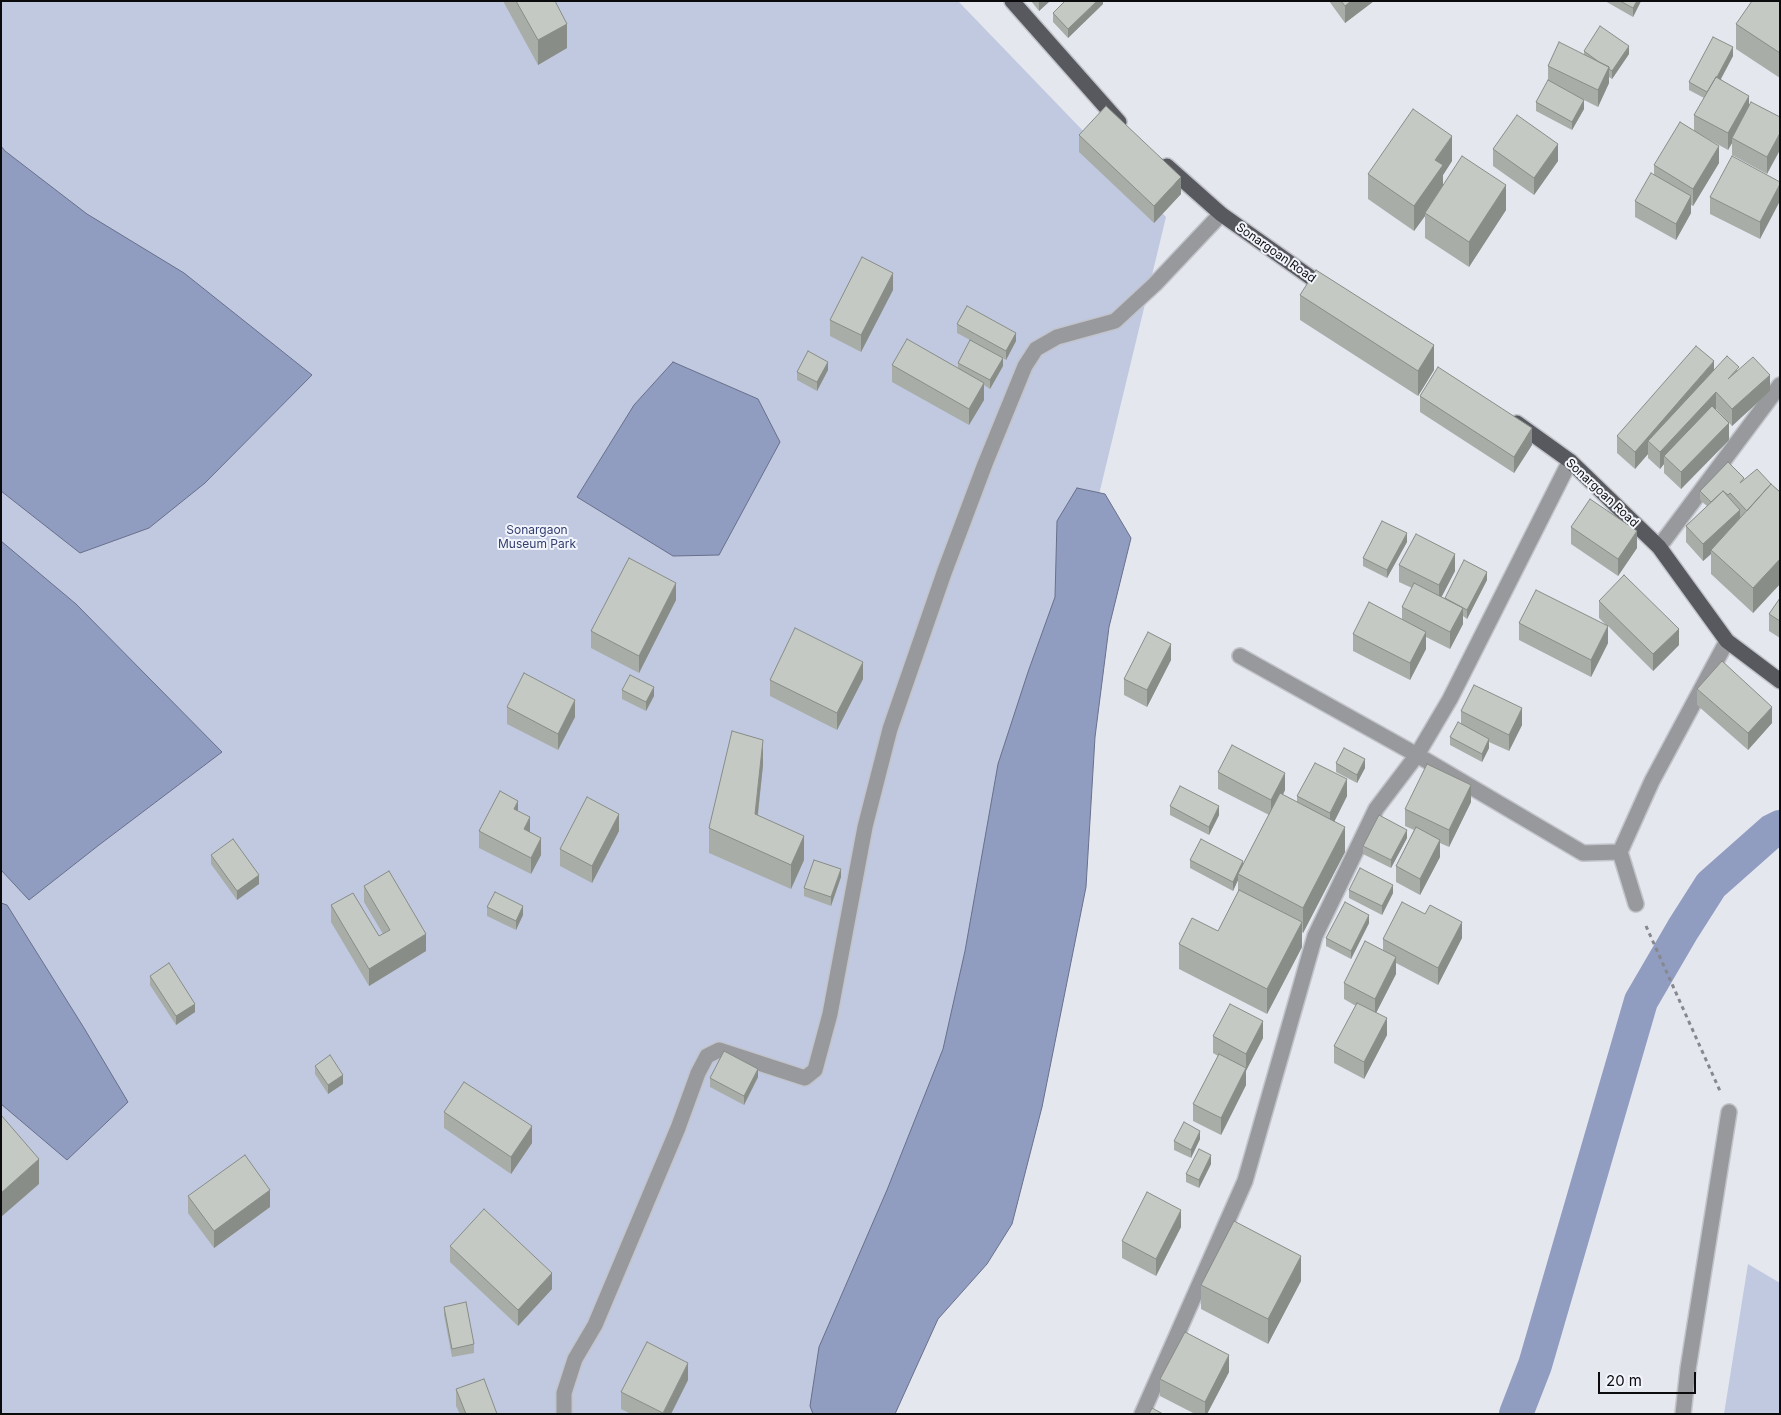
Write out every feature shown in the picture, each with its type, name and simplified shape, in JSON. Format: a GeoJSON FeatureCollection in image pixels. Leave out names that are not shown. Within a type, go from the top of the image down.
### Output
{"type":"FeatureCollection","features":[{"type":"Feature","properties":{"kind":"main road"},"geometry":{"type":"LineString","coordinates":[[1012,1],[1114,118],[1128,131]]}},
{"type":"Feature","properties":{"kind":"main road","name":"Sonargoan Road"},"geometry":{"type":"LineString","coordinates":[[1157,157],[1221,214],[1337,297]]}},
{"type":"Feature","properties":{"kind":"main road","name":"Sonargoan Road"},"geometry":{"type":"LineString","coordinates":[[1506,416],[1570,461],[1659,547],[1726,641],[1780,681]]}},
{"type":"Feature","properties":{"kind":"street"},"geometry":{"type":"LineString","coordinates":[[564,1414],[564,1393],[575,1359],[596,1326],[678,1128],[698,1073],[707,1056],[719,1050],[737,1058],[781,1069],[805,1078],[814,1070],[830,1014],[865,827],[890,729],[944,573],[985,464],[1025,366],[1036,349],[1056,337],[1115,321],[1155,284],[1221,214]]}},
{"type":"Feature","properties":{"kind":"street"},"geometry":{"type":"LineString","coordinates":[[1659,547],[1780,385]]}},
{"type":"Feature","properties":{"kind":"street"},"geometry":{"type":"LineString","coordinates":[[1142,1414],[1245,1180],[1315,936],[1376,809],[1417,754],[1450,699],[1570,461]]}},
{"type":"Feature","properties":{"kind":"street"},"geometry":{"type":"LineString","coordinates":[[1636,904],[1620,852],[1652,781],[1726,641]]}},
{"type":"Feature","properties":{"kind":"street"},"geometry":{"type":"LineString","coordinates":[[1240,656],[1417,754],[1583,853],[1620,852]]}},
{"type":"Feature","properties":{"kind":"street"},"geometry":{"type":"LineString","coordinates":[[1682,1414],[1729,1112]]}},
{"type":"Feature","properties":{"kind":"path"},"geometry":{"type":"LineString","coordinates":[[1636,904],[1729,1112]]}},
{"type":"Feature","properties":{"kind":"green space","name":"Sonargaon Museum Park"},"geometry":{"type":"Polygon","coordinates":[[[1,1],[958,1],[1166,217],[877,1414],[1,1414],[1,1]]]}},
{"type":"Feature","properties":{"kind":"green space"},"geometry":{"type":"Polygon","coordinates":[[[1748,1264],[1780,1283],[1780,1414],[1724,1414],[1748,1264]]]}},
{"type":"Feature","properties":{"kind":"shaded area"},"geometry":{"type":"Polygon","coordinates":[[[1,146],[87,214],[184,273],[312,375],[205,483],[149,528],[80,553],[1,491],[1,146]]]}},
{"type":"Feature","properties":{"kind":"shaded area"},"geometry":{"type":"Polygon","coordinates":[[[673,362],[758,399],[780,442],[719,555],[673,556],[577,497],[634,405],[673,362]]]}},
{"type":"Feature","properties":{"kind":"shaded area"},"geometry":{"type":"Polygon","coordinates":[[[1077,488],[1105,494],[1131,538],[1109,627],[1095,737],[1086,887],[1042,1107],[1012,1224],[987,1264],[938,1319],[895,1414],[813,1414],[810,1406],[819,1347],[887,1190],[943,1049],[965,951],[998,764],[1055,597],[1057,521],[1077,488]]]}},
{"type":"Feature","properties":{"kind":"shaded area"},"geometry":{"type":"Polygon","coordinates":[[[1,541],[76,604],[222,752],[29,900],[1,870],[1,541]]]}},
{"type":"Feature","properties":{"kind":"shaded area"},"geometry":{"type":"Polygon","coordinates":[[[1,903],[7,905],[128,1102],[67,1160],[1,1104],[1,903]]]}},
{"type":"Feature","properties":{"kind":"building"},"geometry":{"type":"Polygon","coordinates":[[[516,1],[555,1],[567,24],[538,40],[516,1]]]}},
{"type":"Feature","properties":{"kind":"building"},"geometry":{"type":"Polygon","coordinates":[[[1065,1],[1097,1],[1068,29],[1053,13],[1065,1]]]}},
{"type":"Feature","properties":{"kind":"building"},"geometry":{"type":"Polygon","coordinates":[[[1341,1],[1351,1],[1345,6],[1341,1]]]}},
{"type":"Feature","properties":{"kind":"building"},"geometry":{"type":"Polygon","coordinates":[[[1620,1],[1637,1],[1633,8],[1620,1]]]}},
{"type":"Feature","properties":{"kind":"building"},"geometry":{"type":"Polygon","coordinates":[[[1752,1],[1780,1],[1780,53],[1736,24],[1752,1]]]}},
{"type":"Feature","properties":{"kind":"building"},"geometry":{"type":"Polygon","coordinates":[[[1600,26],[1629,46],[1612,71],[1609,67],[1584,51],[1600,26]]]}},
{"type":"Feature","properties":{"kind":"building"},"geometry":{"type":"Polygon","coordinates":[[[1713,37],[1733,47],[1707,92],[1689,82],[1713,37]]]}},
{"type":"Feature","properties":{"kind":"building"},"geometry":{"type":"Polygon","coordinates":[[[1559,42],[1609,67],[1598,90],[1548,66],[1559,42]]]}},
{"type":"Feature","properties":{"kind":"building"},"geometry":{"type":"Polygon","coordinates":[[[1716,77],[1749,96],[1728,133],[1694,115],[1716,77]]]}},
{"type":"Feature","properties":{"kind":"building"},"geometry":{"type":"Polygon","coordinates":[[[1548,80],[1584,100],[1572,122],[1536,102],[1548,80]]]}},
{"type":"Feature","properties":{"kind":"building"},"geometry":{"type":"Polygon","coordinates":[[[1751,102],[1780,117],[1780,133],[1767,157],[1732,138],[1751,102]]]}},
{"type":"Feature","properties":{"kind":"building"},"geometry":{"type":"Polygon","coordinates":[[[1106,106],[1181,177],[1154,206],[1079,135],[1106,106]]]}},
{"type":"Feature","properties":{"kind":"building"},"geometry":{"type":"Polygon","coordinates":[[[1413,109],[1452,136],[1435,160],[1443,165],[1414,206],[1368,174],[1413,109]]]}},
{"type":"Feature","properties":{"kind":"building"},"geometry":{"type":"Polygon","coordinates":[[[1517,115],[1558,144],[1534,178],[1493,149],[1517,115]]]}},
{"type":"Feature","properties":{"kind":"building"},"geometry":{"type":"Polygon","coordinates":[[[1680,122],[1719,146],[1693,189],[1654,165],[1680,122]]]}},
{"type":"Feature","properties":{"kind":"building"},"geometry":{"type":"Polygon","coordinates":[[[1462,156],[1506,185],[1469,242],[1425,213],[1462,156]]]}},
{"type":"Feature","properties":{"kind":"building"},"geometry":{"type":"Polygon","coordinates":[[[1732,156],[1780,182],[1760,222],[1710,197],[1732,156]]]}},
{"type":"Feature","properties":{"kind":"building"},"geometry":{"type":"Polygon","coordinates":[[[1651,173],[1691,196],[1676,224],[1635,201],[1651,173]]]}},
{"type":"Feature","properties":{"kind":"building"},"geometry":{"type":"Polygon","coordinates":[[[862,257],[893,273],[861,335],[830,320],[862,257]]]}},
{"type":"Feature","properties":{"kind":"building"},"geometry":{"type":"Polygon","coordinates":[[[1316,270],[1434,345],[1418,371],[1300,295],[1316,270]]]}},
{"type":"Feature","properties":{"kind":"building"},"geometry":{"type":"Polygon","coordinates":[[[967,306],[1016,333],[1006,351],[957,324],[967,306]]]}},
{"type":"Feature","properties":{"kind":"building"},"geometry":{"type":"Polygon","coordinates":[[[907,339],[984,383],[969,409],[892,365],[907,339]]]}},
{"type":"Feature","properties":{"kind":"building"},"geometry":{"type":"Polygon","coordinates":[[[970,340],[1003,358],[990,380],[958,363],[970,340]]]}},
{"type":"Feature","properties":{"kind":"building"},"geometry":{"type":"Polygon","coordinates":[[[1696,346],[1714,361],[1635,452],[1617,436],[1696,346]]]}},
{"type":"Feature","properties":{"kind":"building"},"geometry":{"type":"Polygon","coordinates":[[[808,351],[828,362],[817,382],[797,372],[808,351]]]}},
{"type":"Feature","properties":{"kind":"building"},"geometry":{"type":"Polygon","coordinates":[[[1727,356],[1739,367],[1728,379],[1753,357],[1770,375],[1732,409],[1716,392],[1660,452],[1648,441],[1727,356]]]}},
{"type":"Feature","properties":{"kind":"building"},"geometry":{"type":"Polygon","coordinates":[[[1438,367],[1532,428],[1514,457],[1420,396],[1438,367]]]}},
{"type":"Feature","properties":{"kind":"building"},"geometry":{"type":"Polygon","coordinates":[[[1712,406],[1729,423],[1681,472],[1664,456],[1712,406]]]}},
{"type":"Feature","properties":{"kind":"building"},"geometry":{"type":"Polygon","coordinates":[[[1728,462],[1744,478],[1740,483],[1757,469],[1771,484],[1747,511],[1730,493],[1728,495],[1723,491],[1711,502],[1700,491],[1728,462]]]}},
{"type":"Feature","properties":{"kind":"building"},"geometry":{"type":"Polygon","coordinates":[[[1771,484],[1780,492],[1780,559],[1753,588],[1711,550],[1771,484]]]}},
{"type":"Feature","properties":{"kind":"building"},"geometry":{"type":"Polygon","coordinates":[[[1723,491],[1740,510],[1703,544],[1686,526],[1723,491]]]}},
{"type":"Feature","properties":{"kind":"building"},"geometry":{"type":"Polygon","coordinates":[[[1590,499],[1637,531],[1618,559],[1571,527],[1590,499]]]}},
{"type":"Feature","properties":{"kind":"building"},"geometry":{"type":"Polygon","coordinates":[[[1382,521],[1407,533],[1387,570],[1363,558],[1382,521]]]}},
{"type":"Feature","properties":{"kind":"building"},"geometry":{"type":"Polygon","coordinates":[[[1416,534],[1455,554],[1439,585],[1399,565],[1416,534]]]}},
{"type":"Feature","properties":{"kind":"building"},"geometry":{"type":"Polygon","coordinates":[[[629,558],[676,583],[639,656],[591,631],[629,558]]]}},
{"type":"Feature","properties":{"kind":"building"},"geometry":{"type":"Polygon","coordinates":[[[1464,560],[1487,572],[1467,610],[1445,598],[1464,560]]]}},
{"type":"Feature","properties":{"kind":"building"},"geometry":{"type":"Polygon","coordinates":[[[1624,575],[1679,629],[1653,654],[1599,601],[1624,575]]]}},
{"type":"Feature","properties":{"kind":"building"},"geometry":{"type":"Polygon","coordinates":[[[1414,583],[1463,608],[1450,632],[1402,607],[1414,583]]]}},
{"type":"Feature","properties":{"kind":"building"},"geometry":{"type":"Polygon","coordinates":[[[1536,590],[1608,626],[1591,660],[1519,623],[1536,590]]]}},
{"type":"Feature","properties":{"kind":"building"},"geometry":{"type":"Polygon","coordinates":[[[1780,598],[1780,621],[1769,614],[1780,598]]]}},
{"type":"Feature","properties":{"kind":"building"},"geometry":{"type":"Polygon","coordinates":[[[1369,602],[1426,632],[1410,663],[1353,634],[1369,602]]]}},
{"type":"Feature","properties":{"kind":"building"},"geometry":{"type":"Polygon","coordinates":[[[795,628],[863,662],[837,713],[770,680],[795,628]]]}},
{"type":"Feature","properties":{"kind":"building"},"geometry":{"type":"Polygon","coordinates":[[[1148,632],[1171,644],[1147,690],[1124,679],[1148,632]]]}},
{"type":"Feature","properties":{"kind":"building"},"geometry":{"type":"Polygon","coordinates":[[[1722,661],[1772,707],[1748,733],[1697,689],[1722,661]]]}},
{"type":"Feature","properties":{"kind":"building"},"geometry":{"type":"Polygon","coordinates":[[[524,673],[575,700],[558,734],[507,707],[524,673]]]}},
{"type":"Feature","properties":{"kind":"building"},"geometry":{"type":"Polygon","coordinates":[[[630,675],[654,687],[646,702],[622,690],[630,675]]]}},
{"type":"Feature","properties":{"kind":"building"},"geometry":{"type":"Polygon","coordinates":[[[1474,685],[1522,708],[1509,735],[1461,711],[1474,685]]]}},
{"type":"Feature","properties":{"kind":"building"},"geometry":{"type":"Polygon","coordinates":[[[1458,722],[1489,739],[1482,754],[1450,737],[1458,722]]]}},
{"type":"Feature","properties":{"kind":"building"},"geometry":{"type":"Polygon","coordinates":[[[732,731],[763,740],[755,814],[804,836],[791,865],[709,828],[732,731]]]}},
{"type":"Feature","properties":{"kind":"building"},"geometry":{"type":"Polygon","coordinates":[[[1232,745],[1285,773],[1271,800],[1218,772],[1232,745]]]}},
{"type":"Feature","properties":{"kind":"building"},"geometry":{"type":"Polygon","coordinates":[[[1344,748],[1365,759],[1357,775],[1336,763],[1344,748]]]}},
{"type":"Feature","properties":{"kind":"building"},"geometry":{"type":"Polygon","coordinates":[[[1315,763],[1347,779],[1330,813],[1297,796],[1315,763]]]}},
{"type":"Feature","properties":{"kind":"building"},"geometry":{"type":"Polygon","coordinates":[[[1427,764],[1471,785],[1449,830],[1405,809],[1427,764]]]}},
{"type":"Feature","properties":{"kind":"building"},"geometry":{"type":"Polygon","coordinates":[[[1180,786],[1219,806],[1209,827],[1170,806],[1180,786]]]}},
{"type":"Feature","properties":{"kind":"building"},"geometry":{"type":"Polygon","coordinates":[[[500,791],[518,801],[514,809],[530,817],[524,829],[541,838],[531,858],[479,831],[500,791]]]}},
{"type":"Feature","properties":{"kind":"building"},"geometry":{"type":"Polygon","coordinates":[[[1280,793],[1345,827],[1303,908],[1238,874],[1280,793]]]}},
{"type":"Feature","properties":{"kind":"building"},"geometry":{"type":"Polygon","coordinates":[[[587,797],[619,814],[592,866],[560,849],[587,797]]]}},
{"type":"Feature","properties":{"kind":"building"},"geometry":{"type":"Polygon","coordinates":[[[1379,815],[1407,830],[1391,860],[1363,846],[1379,815]]]}},
{"type":"Feature","properties":{"kind":"building"},"geometry":{"type":"Polygon","coordinates":[[[1416,827],[1440,840],[1420,879],[1396,866],[1416,827]]]}},
{"type":"Feature","properties":{"kind":"building"},"geometry":{"type":"Polygon","coordinates":[[[233,839],[259,875],[237,891],[211,855],[233,839]]]}},
{"type":"Feature","properties":{"kind":"building"},"geometry":{"type":"Polygon","coordinates":[[[1201,839],[1243,861],[1233,882],[1190,860],[1201,839]]]}},
{"type":"Feature","properties":{"kind":"building"},"geometry":{"type":"Polygon","coordinates":[[[814,860],[841,869],[831,897],[804,888],[814,860]]]}},
{"type":"Feature","properties":{"kind":"building"},"geometry":{"type":"Polygon","coordinates":[[[1360,868],[1393,885],[1382,906],[1349,890],[1360,868]]]}},
{"type":"Feature","properties":{"kind":"building"},"geometry":{"type":"Polygon","coordinates":[[[389,871],[426,934],[369,969],[331,905],[353,893],[379,936],[390,930],[364,886],[389,871]]]}},
{"type":"Feature","properties":{"kind":"building"},"geometry":{"type":"Polygon","coordinates":[[[1239,890],[1302,922],[1267,989],[1179,944],[1192,918],[1218,931],[1239,890]]]}},
{"type":"Feature","properties":{"kind":"building"},"geometry":{"type":"Polygon","coordinates":[[[495,892],[523,906],[516,921],[487,907],[495,892]]]}},
{"type":"Feature","properties":{"kind":"building"},"geometry":{"type":"Polygon","coordinates":[[[1345,902],[1369,915],[1351,951],[1326,938],[1345,902]]]}},
{"type":"Feature","properties":{"kind":"building"},"geometry":{"type":"Polygon","coordinates":[[[1402,902],[1425,914],[1430,905],[1462,922],[1438,968],[1383,939],[1402,902]]]}},
{"type":"Feature","properties":{"kind":"building"},"geometry":{"type":"Polygon","coordinates":[[[1365,941],[1396,957],[1375,999],[1344,983],[1365,941]]]}},
{"type":"Feature","properties":{"kind":"building"},"geometry":{"type":"Polygon","coordinates":[[[169,963],[195,1004],[176,1016],[150,976],[169,963]]]}},
{"type":"Feature","properties":{"kind":"building"},"geometry":{"type":"Polygon","coordinates":[[[1357,1003],[1387,1018],[1364,1062],[1334,1046],[1357,1003]]]}},
{"type":"Feature","properties":{"kind":"building"},"geometry":{"type":"Polygon","coordinates":[[[1230,1004],[1263,1021],[1246,1054],[1213,1036],[1230,1004]]]}},
{"type":"Feature","properties":{"kind":"building"},"geometry":{"type":"Polygon","coordinates":[[[724,1051],[758,1069],[744,1096],[710,1078],[724,1051]]]}},
{"type":"Feature","properties":{"kind":"building"},"geometry":{"type":"Polygon","coordinates":[[[1219,1054],[1246,1068],[1221,1118],[1193,1104],[1219,1054]]]}},
{"type":"Feature","properties":{"kind":"building"},"geometry":{"type":"Polygon","coordinates":[[[330,1055],[343,1075],[328,1085],[315,1066],[330,1055]]]}},
{"type":"Feature","properties":{"kind":"building"},"geometry":{"type":"Polygon","coordinates":[[[464,1082],[532,1126],[511,1157],[444,1112],[464,1082]]]}},
{"type":"Feature","properties":{"kind":"building"},"geometry":{"type":"Polygon","coordinates":[[[1,1115],[39,1159],[1,1193],[1,1115]]]}},
{"type":"Feature","properties":{"kind":"building"},"geometry":{"type":"Polygon","coordinates":[[[1184,1122],[1200,1131],[1191,1150],[1174,1141],[1184,1122]]]}},
{"type":"Feature","properties":{"kind":"building"},"geometry":{"type":"Polygon","coordinates":[[[1199,1149],[1211,1155],[1199,1180],[1186,1174],[1199,1149]]]}},
{"type":"Feature","properties":{"kind":"building"},"geometry":{"type":"Polygon","coordinates":[[[245,1155],[270,1190],[214,1231],[188,1196],[245,1155]]]}},
{"type":"Feature","properties":{"kind":"building"},"geometry":{"type":"Polygon","coordinates":[[[1147,1192],[1181,1210],[1156,1259],[1122,1241],[1147,1192]]]}},
{"type":"Feature","properties":{"kind":"building"},"geometry":{"type":"Polygon","coordinates":[[[484,1209],[552,1273],[518,1310],[450,1246],[484,1209]]]}},
{"type":"Feature","properties":{"kind":"building"},"geometry":{"type":"Polygon","coordinates":[[[1234,1221],[1301,1256],[1268,1319],[1201,1285],[1234,1221]]]}},
{"type":"Feature","properties":{"kind":"building"},"geometry":{"type":"Polygon","coordinates":[[[466,1302],[474,1344],[452,1349],[444,1307],[466,1302]]]}},
{"type":"Feature","properties":{"kind":"building"},"geometry":{"type":"Polygon","coordinates":[[[1185,1332],[1229,1355],[1205,1402],[1160,1379],[1185,1332]]]}},
{"type":"Feature","properties":{"kind":"building"},"geometry":{"type":"Polygon","coordinates":[[[647,1342],[688,1363],[663,1413],[621,1392],[647,1342]]]}},
{"type":"Feature","properties":{"kind":"building"},"geometry":{"type":"Polygon","coordinates":[[[484,1379],[497,1414],[466,1414],[456,1389],[484,1379]]]}},
{"type":"Feature","properties":{"kind":"building"},"geometry":{"type":"Polygon","coordinates":[[[1152,1408],[1163,1414],[1149,1414],[1152,1408]]]}},
{"type":"Feature","properties":{"kind":"waterway"},"geometry":{"type":"LineString","coordinates":[[1516,1414],[1535,1365],[1641,1001],[1711,885],[1772,831],[1780,827]]}}]}
